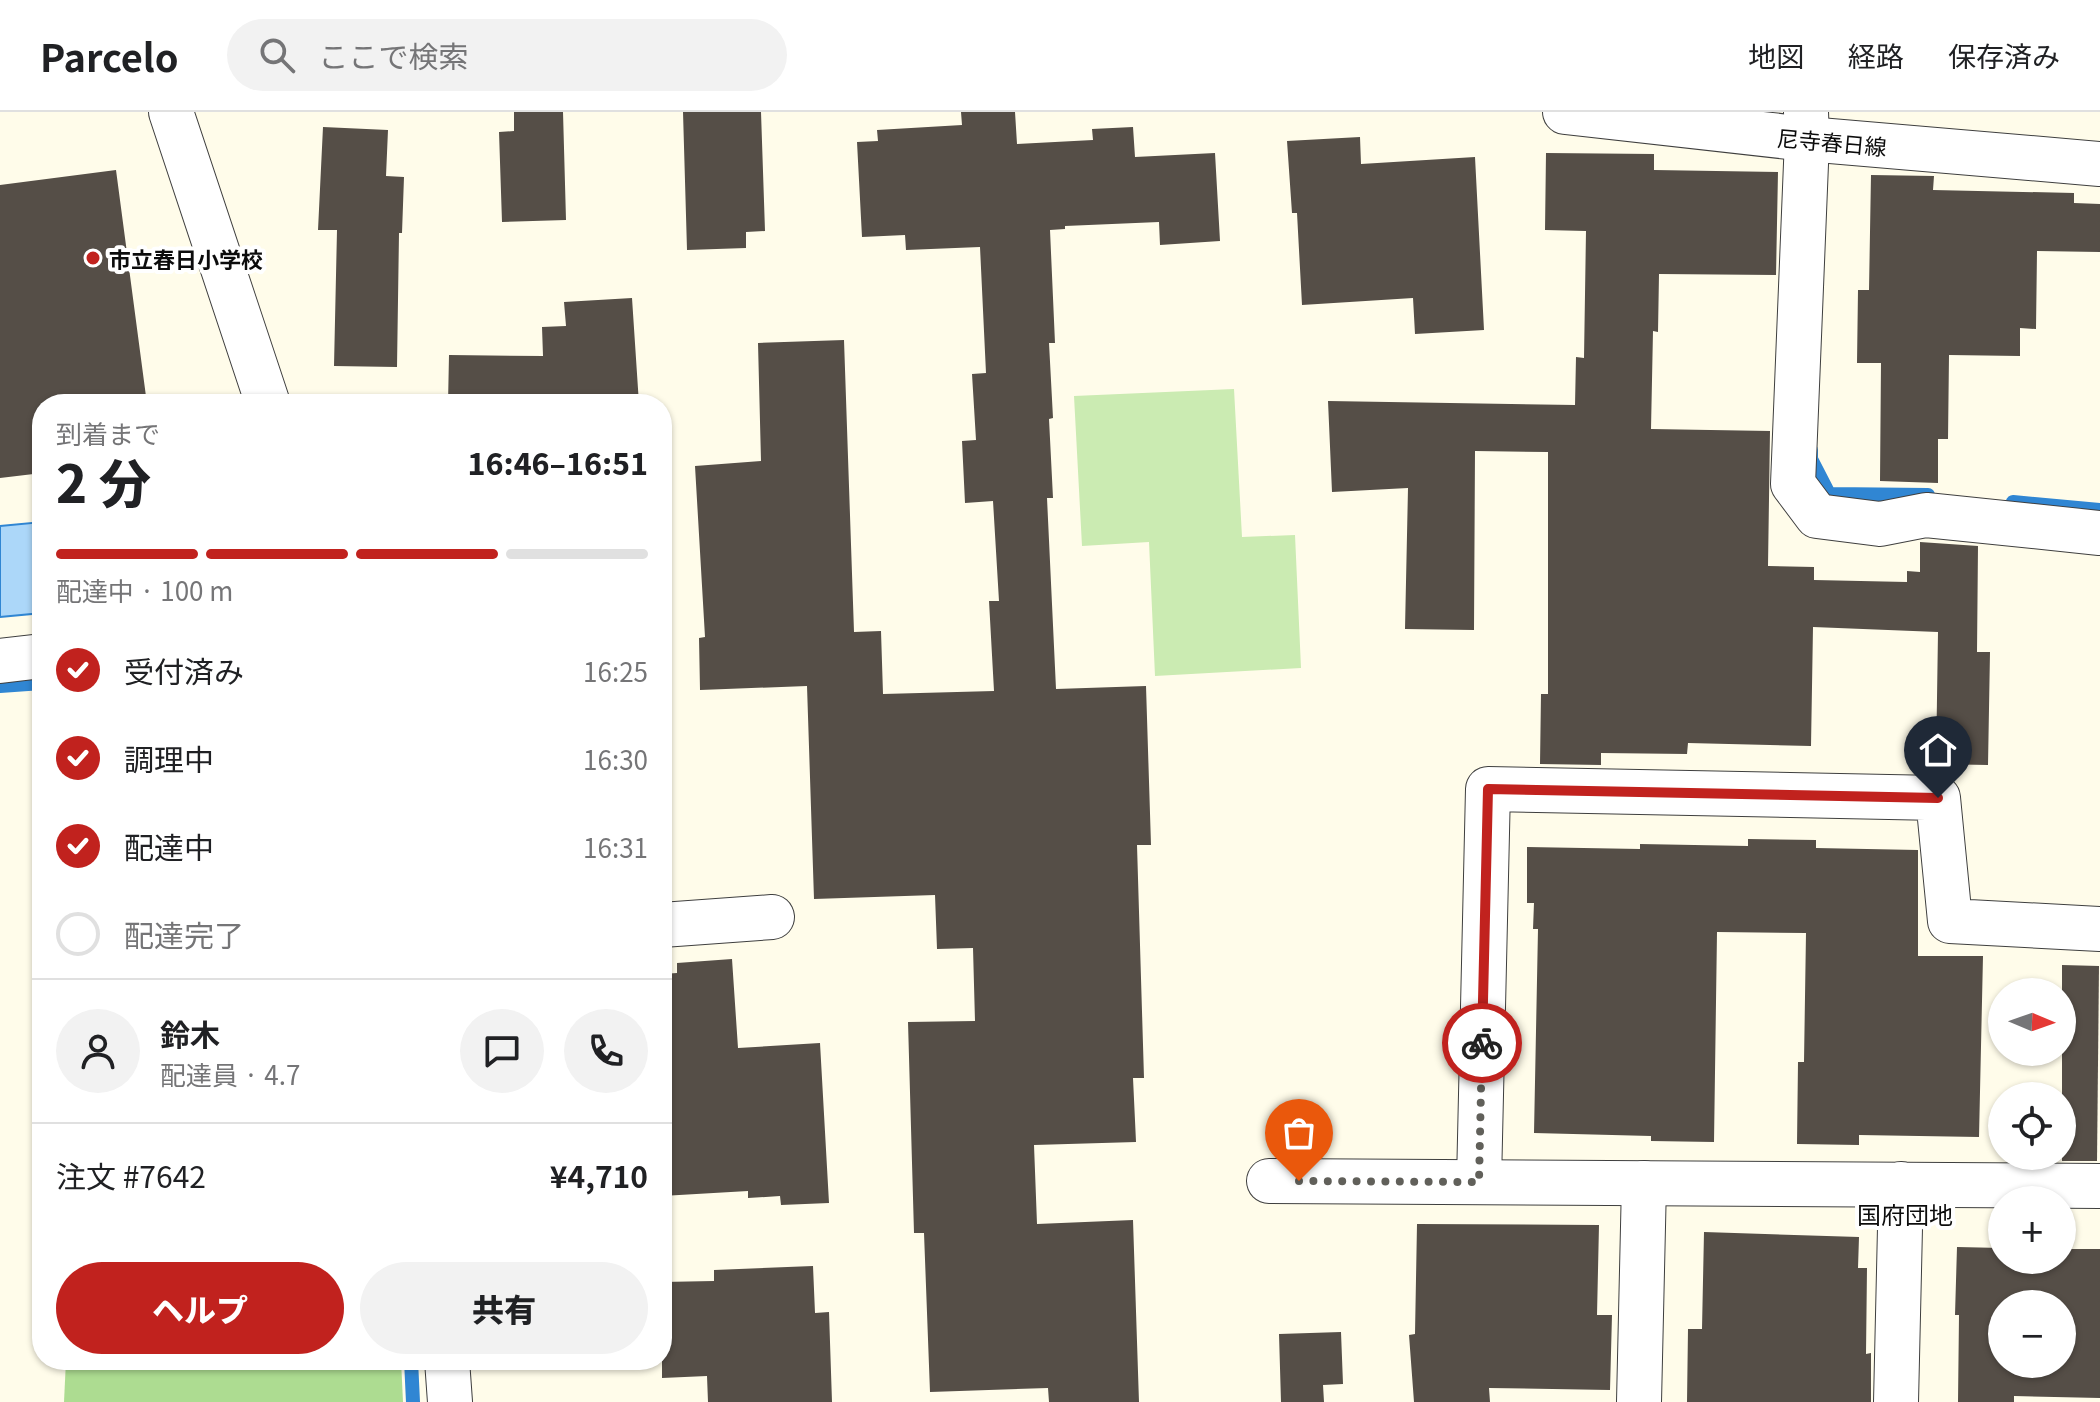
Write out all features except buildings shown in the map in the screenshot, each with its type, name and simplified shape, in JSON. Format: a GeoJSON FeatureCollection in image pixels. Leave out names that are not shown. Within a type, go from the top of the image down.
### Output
{"type":"FeatureCollection","features":[{"type":"Feature","properties":{"kind":"street"},"geometry":{"type":"LineString","coordinates":[[171,112],[265,394]]}},
{"type":"Feature","properties":{"kind":"street","name":"尼寺春日線"},"geometry":{"type":"LineString","coordinates":[[1565,112],[1806,126],[2100,164]]}},
{"type":"Feature","properties":{"kind":"street"},"geometry":{"type":"LineString","coordinates":[[1806,126],[1793,484],[1817,516],[1880,524],[1926,515],[2100,533]]}},
{"type":"Feature","properties":{"kind":"street"},"geometry":{"type":"LineString","coordinates":[[0,661],[32,657]]}},
{"type":"Feature","properties":{"kind":"street"},"geometry":{"type":"LineString","coordinates":[[1479,1182],[1488,789],[1938,798],[1950,921],[2100,929]]}},
{"type":"Feature","properties":{"kind":"street"},"geometry":{"type":"LineString","coordinates":[[672,924],[772,917]]}},
{"type":"Feature","properties":{"kind":"street"},"geometry":{"type":"LineString","coordinates":[[1269,1181],[2100,1186]]}},
{"type":"Feature","properties":{"kind":"street"},"geometry":{"type":"LineString","coordinates":[[1639,1402],[1644,1183]]}},
{"type":"Feature","properties":{"kind":"street"},"geometry":{"type":"LineString","coordinates":[[1896,1402],[1901,1184]]}},
{"type":"Feature","properties":{"kind":"street"},"geometry":{"type":"LineString","coordinates":[[448,1370],[450,1402]]}},
{"type":"Feature","properties":{"kind":"green space"},"geometry":{"type":"Polygon","coordinates":[[[1234,389],[1242,537],[1295,535],[1301,668],[1155,676],[1149,542],[1082,546],[1074,396],[1234,389]]]}},
{"type":"Feature","properties":{"kind":"green space"},"geometry":{"type":"Polygon","coordinates":[[[66,1370],[401,1370],[403,1402],[64,1402],[66,1370]]]}},
{"type":"Feature","properties":{"kind":"water"},"geometry":{"type":"Polygon","coordinates":[[[32,523],[32,614],[0,617],[0,526],[32,523]]]}},
{"type":"Feature","properties":{"kind":"waterway"},"geometry":{"type":"LineString","coordinates":[[1811,450],[1811,459],[1829,494],[1928,495]]}},
{"type":"Feature","properties":{"kind":"waterway"},"geometry":{"type":"LineString","coordinates":[[2013,502],[2100,510]]}},
{"type":"Feature","properties":{"kind":"waterway"},"geometry":{"type":"LineString","coordinates":[[0,686],[32,684]]}},
{"type":"Feature","properties":{"kind":"waterway"},"geometry":{"type":"LineString","coordinates":[[411,1370],[413,1402]]}},
{"type":"Feature","properties":{"kind":"way so far"},"geometry":{"type":"LineString","coordinates":[[1299,1181],[1479,1182],[1482,1043]]}},
{"type":"Feature","properties":{"kind":"place","name":"市立春日小学校"},"geometry":{"type":"Point","coordinates":[93,258]}},
{"type":"Feature","properties":{"kind":"district","name":"国府団地"},"geometry":{"type":"Point","coordinates":[1905,1213]}},
{"type":"Feature","properties":{"kind":"route"},"geometry":{"type":"LineString","coordinates":[[1482,1043],[1488,789],[1938,798]]}}]}
